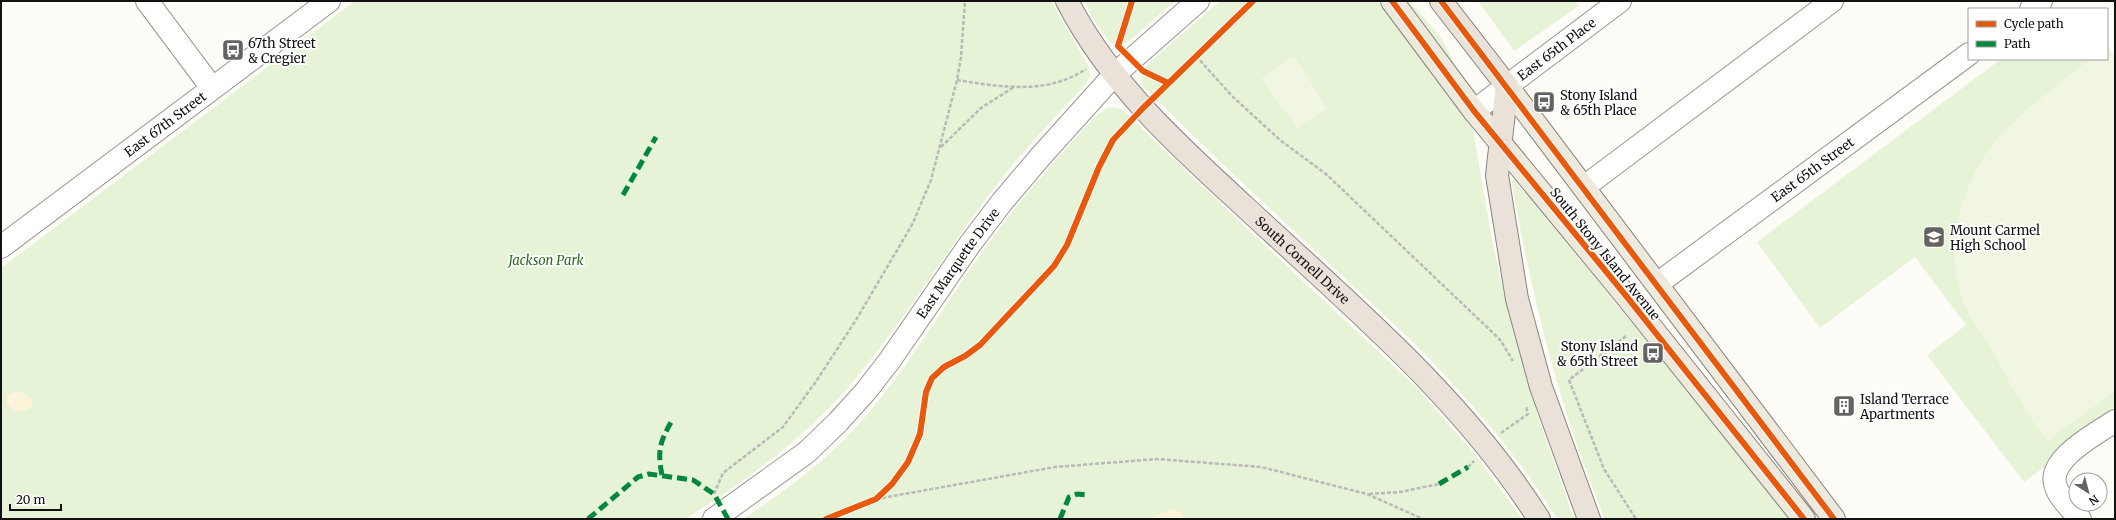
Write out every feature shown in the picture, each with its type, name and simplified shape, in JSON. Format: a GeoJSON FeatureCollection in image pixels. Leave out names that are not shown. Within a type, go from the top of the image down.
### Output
{"type":"FeatureCollection","features":[{"type":"Feature","properties":{"kind":"highway","name":"South Cornell Drive"},"geometry":{"type":"LineString","coordinates":[[1067,1],[1084,34],[1114,75],[1149,117],[1408,359],[1470,425],[1512,479],[1539,519]]}},
{"type":"Feature","properties":{"kind":"highway","name":"South Stony Island Avenue"},"geometry":{"type":"LineString","coordinates":[[1441,1],[1507,86]]}},
{"type":"Feature","properties":{"kind":"highway"},"geometry":{"type":"LineString","coordinates":[[1507,86],[1497,175],[1517,299],[1541,387],[1589,519]]}},
{"type":"Feature","properties":{"kind":"main road","name":"South Stony Island Avenue"},"geometry":{"type":"LineString","coordinates":[[1392,1],[1474,111],[1739,436],[1804,519]]}},
{"type":"Feature","properties":{"kind":"main road","name":"South Stony Island Avenue"},"geometry":{"type":"LineString","coordinates":[[1507,86],[1834,519]]}},
{"type":"Feature","properties":{"kind":"street"},"geometry":{"type":"LineString","coordinates":[[147,1],[212,88]]}},
{"type":"Feature","properties":{"kind":"street","name":"East 67th Street"},"geometry":{"type":"LineString","coordinates":[[2,246],[329,1]]}},
{"type":"Feature","properties":{"kind":"street","name":"East Marquette Drive"},"geometry":{"type":"LineString","coordinates":[[714,519],[807,452],[866,391],[1002,202],[1114,75],[1198,1]]}},
{"type":"Feature","properties":{"kind":"street","name":"East 65th Place"},"geometry":{"type":"LineString","coordinates":[[1474,111],[1620,1]]}},
{"type":"Feature","properties":{"kind":"street"},"geometry":{"type":"LineString","coordinates":[[1584,187],[1832,1]]}},
{"type":"Feature","properties":{"kind":"street"},"geometry":{"type":"LineString","coordinates":[[2032,8],[2042,1]]}},
{"type":"Feature","properties":{"kind":"street","name":"East 65th Street"},"geometry":{"type":"LineString","coordinates":[[1657,284],[1968,55]]}},
{"type":"Feature","properties":{"kind":"street"},"geometry":{"type":"LineString","coordinates":[[2080,519],[2056,487],[2054,476],[2056,468],[2068,454],[2115,421]]}},
{"type":"Feature","properties":{"kind":"path"},"geometry":{"type":"LineString","coordinates":[[714,494],[723,473],[783,427],[817,380],[856,320],[913,223],[930,180],[957,80],[961,57],[965,1]]}},
{"type":"Feature","properties":{"kind":"path"},"geometry":{"type":"LineString","coordinates":[[1190,62],[1201,51]]}},
{"type":"Feature","properties":{"kind":"path"},"geometry":{"type":"LineString","coordinates":[[1196,56],[1232,96],[1280,140],[1326,174],[1501,341],[1514,365]]}},
{"type":"Feature","properties":{"kind":"path"},"geometry":{"type":"LineString","coordinates":[[957,80],[1026,88],[1057,83],[1089,67]]}},
{"type":"Feature","properties":{"kind":"path"},"geometry":{"type":"LineString","coordinates":[[939,148],[981,108],[1014,87]]}},
{"type":"Feature","properties":{"kind":"path"},"geometry":{"type":"LineString","coordinates":[[1626,336],[1569,380],[1604,469],[1636,519]]}},
{"type":"Feature","properties":{"kind":"path"},"geometry":{"type":"LineString","coordinates":[[1498,435],[1528,414],[1524,399]]}},
{"type":"Feature","properties":{"kind":"path"},"geometry":{"type":"LineString","coordinates":[[870,501],[1055,467],[1157,459],[1261,466],[1367,494],[1423,519]]}},
{"type":"Feature","properties":{"kind":"path"},"geometry":{"type":"LineString","coordinates":[[1367,494],[1400,492],[1439,484]]}},
{"type":"Feature","properties":{"kind":"path"},"geometry":{"type":"LineString","coordinates":[[876,499],[886,489]]}},
{"type":"Feature","properties":{"kind":"green space","name":"Jackson Park"},"geometry":{"type":"Polygon","coordinates":[[[355,1],[1051,1],[1089,67],[1090,77],[1086,84],[1034,140],[997,185],[968,223],[920,293],[869,362],[833,404],[794,441],[773,458],[730,490],[685,519],[1,519],[1,268],[355,1]]]}},
{"type":"Feature","properties":{"kind":"green space"},"geometry":{"type":"Polygon","coordinates":[[[1084,1],[1175,1],[1128,42],[1118,46],[1108,39],[1103,33],[1084,1]]]}},
{"type":"Feature","properties":{"kind":"green space"},"geometry":{"type":"Polygon","coordinates":[[[1220,1],[1378,1],[1472,124],[1492,240],[1505,299],[1537,414],[1574,519],[1557,519],[1542,495],[1508,448],[1471,404],[1412,341],[1215,157],[1143,86],[1141,78],[1148,64],[1220,1]]]}},
{"type":"Feature","properties":{"kind":"green space"},"geometry":{"type":"Polygon","coordinates":[[[1402,1],[1409,1],[1437,32],[1452,58],[1456,69],[1402,1]]]}},
{"type":"Feature","properties":{"kind":"green space"},"geometry":{"type":"Polygon","coordinates":[[[1478,1],[1575,1],[1579,6],[1514,51],[1478,1]]]}},
{"type":"Feature","properties":{"kind":"green space","name":"Mount Carmel High School"},"geometry":{"type":"Polygon","coordinates":[[[2108,47],[2115,57],[2115,415],[2024,482],[1927,355],[1966,325],[1915,257],[1820,328],[1757,242],[2000,60],[2108,60],[2108,47]]]}},
{"type":"Feature","properties":{"kind":"green space"},"geometry":{"type":"Polygon","coordinates":[[[2108,47],[2115,57],[2115,391],[2047,441],[2020,401],[1965,306],[1958,286],[1955,265],[1955,244],[1963,201],[1980,162],[1992,145],[2023,113],[2090,60],[2108,60],[2108,47]]]}},
{"type":"Feature","properties":{"kind":"green space"},"geometry":{"type":"Polygon","coordinates":[[[1294,56],[1327,108],[1297,128],[1261,78],[1294,56]]]}},
{"type":"Feature","properties":{"kind":"green space"},"geometry":{"type":"Polygon","coordinates":[[[1109,107],[1119,108],[1125,112],[1415,386],[1477,457],[1522,519],[743,519],[807,473],[832,452],[861,421],[910,359],[969,271],[1014,210],[1080,133],[1097,115],[1109,107]]]}},
{"type":"Feature","properties":{"kind":"green space"},"geometry":{"type":"Polygon","coordinates":[[[1511,179],[1514,179],[1793,519],[1605,519],[1574,437],[1549,352],[1528,266],[1511,179]]]}},
{"type":"Feature","properties":{"kind":"sand"},"geometry":{"type":"Polygon","coordinates":[[[17,391],[23,393],[33,401],[32,407],[20,412],[11,408],[6,401],[8,394],[17,391]]]}},
{"type":"Feature","properties":{"kind":"sand"},"geometry":{"type":"Polygon","coordinates":[[[1173,509],[1181,512],[1184,519],[1147,519],[1173,509]]]}},
{"type":"Feature","properties":{"kind":"marked path"},"geometry":{"type":"LineString","coordinates":[[623,195],[656,137]]}},
{"type":"Feature","properties":{"kind":"marked path"},"geometry":{"type":"LineString","coordinates":[[662,475],[660,459],[662,440],[673,419]]}},
{"type":"Feature","properties":{"kind":"marked path"},"geometry":{"type":"LineString","coordinates":[[1439,484],[1468,467]]}},
{"type":"Feature","properties":{"kind":"marked path"},"geometry":{"type":"LineString","coordinates":[[588,519],[638,477],[649,474],[693,480],[714,494],[728,519]]}},
{"type":"Feature","properties":{"kind":"marked path"},"geometry":{"type":"LineString","coordinates":[[1060,519],[1069,497],[1077,494],[1088,495]]}},
{"type":"Feature","properties":{"kind":"cycle path"},"geometry":{"type":"LineString","coordinates":[[1132,1],[1118,46],[1143,71],[1168,83]]}},
{"type":"Feature","properties":{"kind":"cycle path"},"geometry":{"type":"LineString","coordinates":[[826,519],[876,499],[892,484],[908,462],[920,434],[926,392],[932,378],[944,367],[965,356],[980,345],[1054,266],[1067,245],[1099,167],[1113,140],[1142,109],[1253,1]]}},
{"type":"Feature","properties":{"kind":"cycle path"},"geometry":{"type":"LineString","coordinates":[[1392,1],[1474,111],[1627,297],[1804,519]]}},
{"type":"Feature","properties":{"kind":"cycle path"},"geometry":{"type":"LineString","coordinates":[[1441,1],[1834,519]]}},
{"type":"Feature","properties":{"kind":"place","name":"67th Street & Cregier"},"geometry":{"type":"Point","coordinates":[233,50]}},
{"type":"Feature","properties":{"kind":"place","name":"Stony Island & 65th Place"},"geometry":{"type":"Point","coordinates":[1544,102]}},
{"type":"Feature","properties":{"kind":"place","name":"Mount Carmel High School"},"geometry":{"type":"Point","coordinates":[1934,237]}},
{"type":"Feature","properties":{"kind":"place","name":"Stony Island & 65th Street"},"geometry":{"type":"Point","coordinates":[1653,353]}},
{"type":"Feature","properties":{"kind":"place","name":"Island Terrace Apartments"},"geometry":{"type":"Point","coordinates":[1844,406]}}]}
